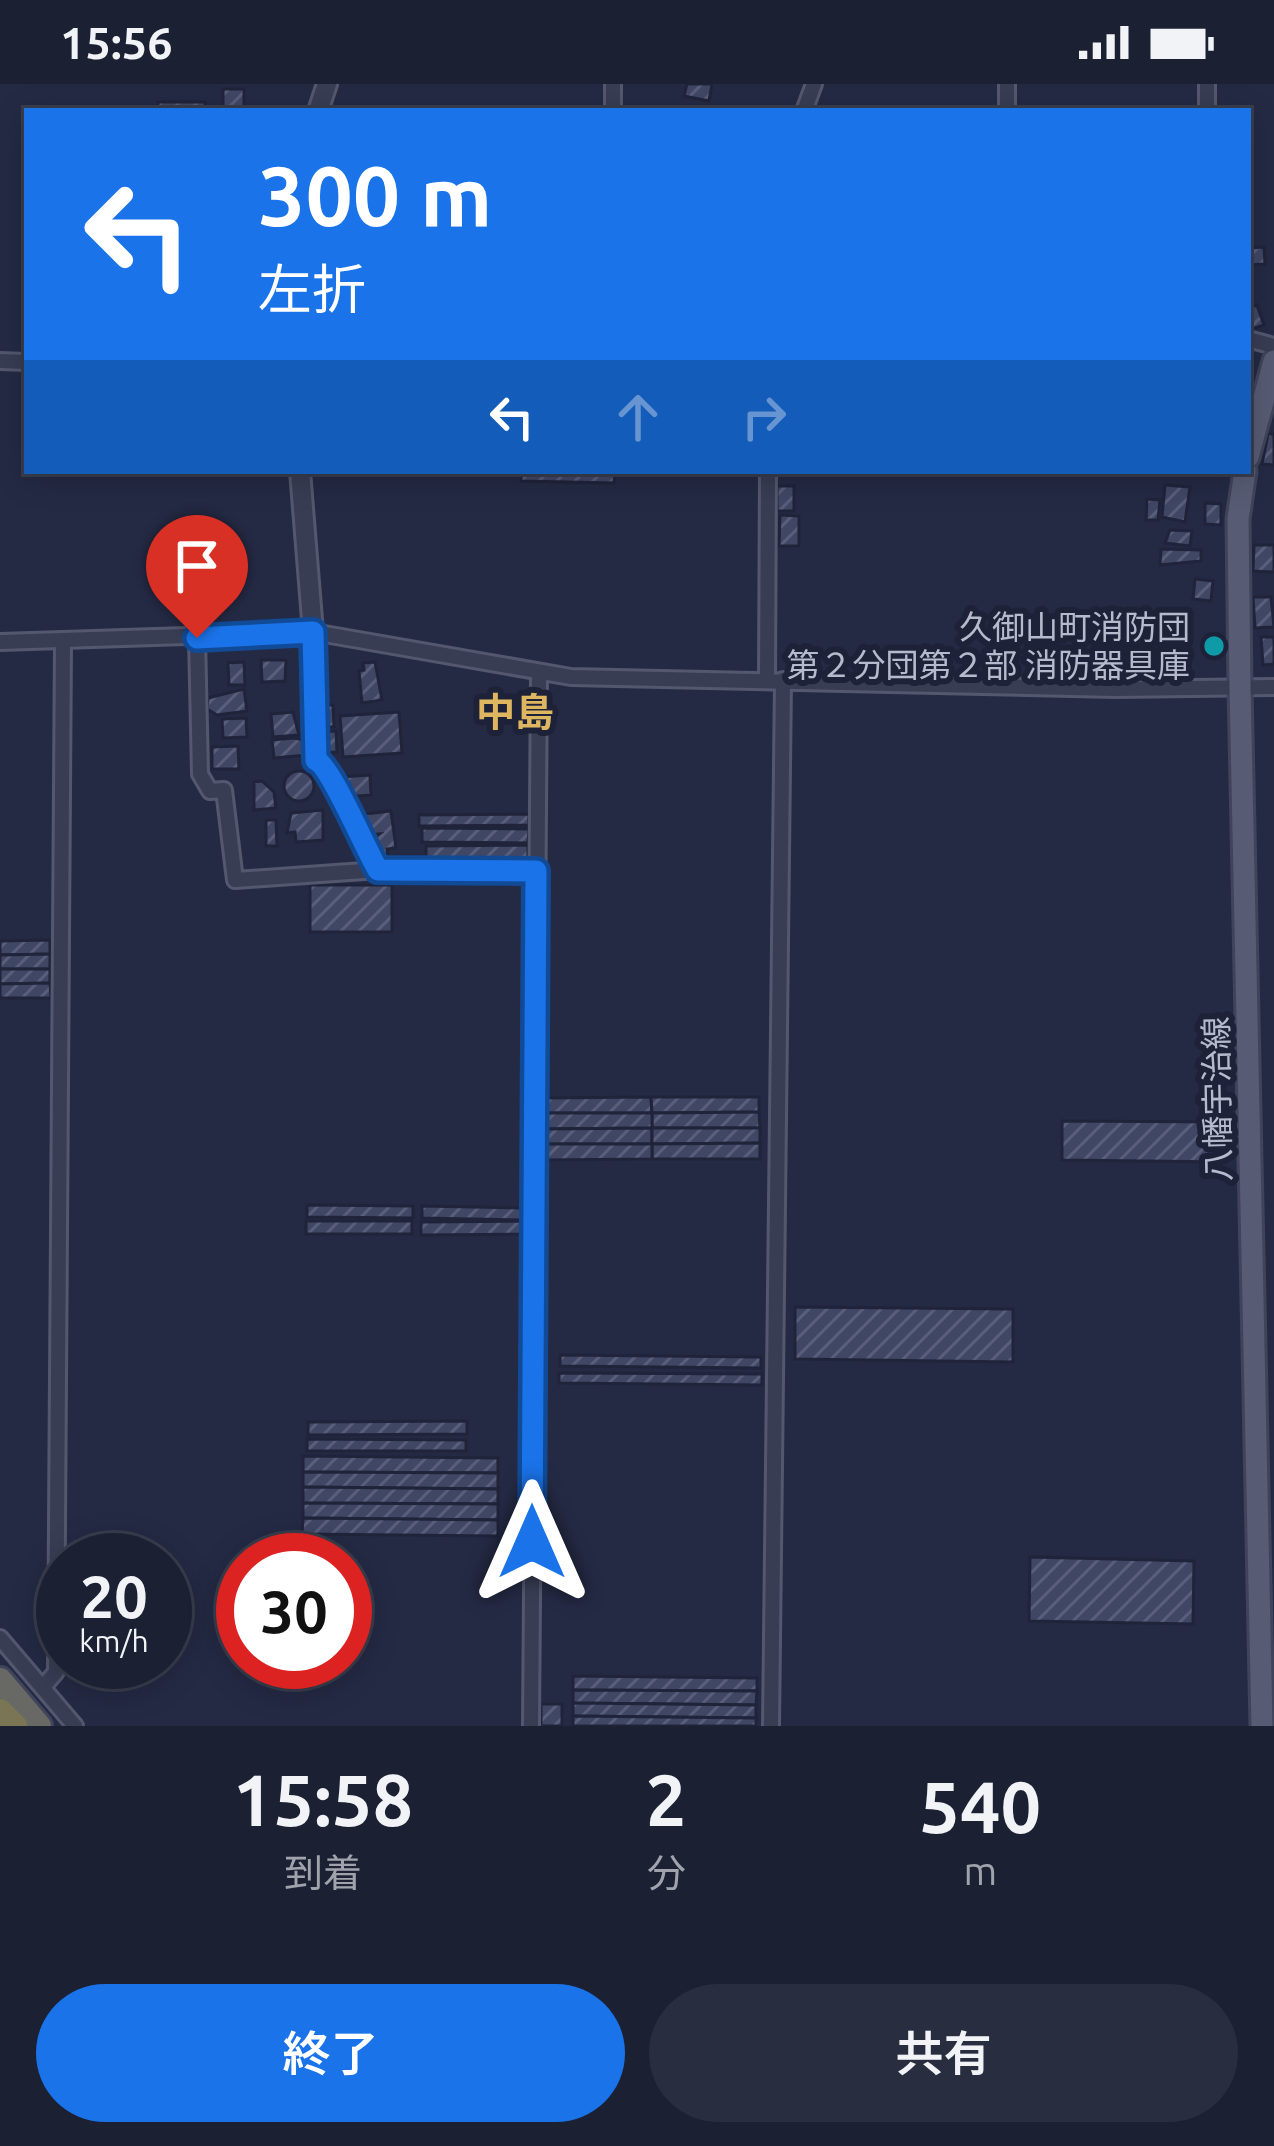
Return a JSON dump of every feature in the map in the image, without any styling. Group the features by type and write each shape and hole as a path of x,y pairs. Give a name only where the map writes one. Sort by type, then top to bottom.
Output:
{"highway":[{"path":"0,1680 39,1726"},
{"path":"0,1694 27,1726"},
{"path":"2,1719 15,1726"}],"main road":[{"path":"1251,449 1268,401 1274,361"},
{"name":"八幡宇治線","path":"1245,474 1238,519 1240,687 1268,1627 1262,1726"}],"street":[{"path":"300,474 313,632 316,760 331,770 347,816 378,870"},
{"path":"768,474 775,680 771,1726"},
{"path":"0,642 313,632 539,675 1274,686"},
{"path":"197,638 200,774 210,791 224,790 235,880 378,870 536,871"},
{"path":"57,1533 63,642"},
{"path":"531,1726 539,675"},
{"path":"0,1638 36,1679"},
{"path":"45,1689 75,1726"}],"building":[{"path":"687,84 712,84 709,101 684,96"},
{"path":"223,89 244,89 244,108 223,108"},
{"path":"158,102 205,102 205,108 158,108"},
{"path":"1264,247 1265,264 1251,265 1251,248"},
{"path":"1257,305 1264,325 1251,329 1251,308"},
{"path":"1268,434 1274,434 1274,465 1262,464"},
{"path":"521,474 615,474 614,483 521,481"},
{"path":"1165,485 1190,487 1185,522 1162,517"},
{"path":"777,486 794,486 794,511 777,511"},
{"path":"1147,499 1160,500 1158,520 1146,520"},
{"path":"1205,503 1221,504 1221,525 1205,524"},
{"path":"780,515 799,516 799,546 779,546"},
{"path":"1170,530 1192,531 1190,546 1165,543"},
{"path":"1254,545 1274,545 1274,572 1253,571"},
{"path":"1161,549 1201,550 1201,561 1160,565"},
{"path":"1195,579 1213,581 1211,601 1193,599"},
{"path":"1253,597 1271,597 1274,627 1255,628"},
{"path":"1261,637 1274,637 1274,664 1263,665"},
{"path":"261,660 286,660 285,681 262,682"},
{"path":"244,662 245,685 229,685 228,663"},
{"path":"375,662 382,700 362,703 359,671 364,670 363,663"},
{"path":"244,689 247,711 217,715 207,709 208,698"},
{"path":"318,705 333,705 334,727 319,727"},
{"path":"293,712 299,735 273,737 271,714"},
{"path":"399,712 402,753 343,757 340,716"},
{"path":"246,718 247,737 223,738 222,719"},
{"path":"336,731 337,752 321,753 319,732"},
{"path":"272,740 306,740 307,755 274,758"},
{"path":"238,746 239,769 212,769 212,747"},
{"path":"299,771 314,786 299,801 284,786"},
{"path":"370,775 371,795 343,797 342,777"},
{"path":"262,781 274,792 276,808 254,810 254,782"},
{"path":"323,810 323,840 296,842 295,832 287,833 291,813"},
{"path":"391,811 396,848 387,849 388,859 376,860 373,838 379,834 365,835 365,814"},
{"path":"529,814 529,825 419,826 419,815"},
{"path":"266,820 276,820 277,846 266,846"},
{"path":"422,828 529,829 528,843 422,842"},
{"path":"528,845 528,860 426,861 426,846"},
{"path":"310,885 392,885 392,932 310,932"},
{"path":"50,940 50,954 0,955 0,941"},
{"path":"50,954 50,969 0,969 0,955"},
{"path":"0,969 50,969 50,983 0,984"},
{"path":"50,983 51,998 0,998 0,984"},
{"path":"651,1097 652,1113 544,1113 544,1098"},
{"path":"651,1097 759,1097 759,1112 652,1113"},
{"path":"759,1112 760,1128 652,1128 652,1113"},
{"path":"544,1113 652,1113 652,1128 544,1129"},
{"path":"1062,1121 1227,1122 1227,1162 1062,1160"},
{"path":"652,1128 652,1144 544,1144 544,1129"},
{"path":"652,1128 760,1128 760,1143 652,1144"},
{"path":"760,1143 760,1159 652,1159 652,1144"},
{"path":"544,1144 652,1144 652,1159 544,1160"},
{"path":"307,1205 413,1206 413,1218 307,1217"},
{"path":"422,1206 525,1208 525,1220 422,1218"},
{"path":"306,1221 412,1221 412,1234 306,1234"},
{"path":"526,1221 526,1234 421,1235 421,1222"},
{"path":"795,1307 1013,1309 1013,1362 795,1359"},
{"path":"560,1355 761,1357 761,1368 560,1366"},
{"path":"559,1373 762,1374 762,1385 559,1383"},
{"path":"467,1421 467,1434 308,1435 308,1422"},
{"path":"307,1439 466,1440 466,1451 307,1451"},
{"path":"303,1456 498,1458 498,1473 303,1472"},
{"path":"303,1472 498,1473 498,1489 303,1487"},
{"path":"303,1487 498,1489 498,1504 303,1503"},
{"path":"303,1503 498,1504 498,1520 303,1518"},
{"path":"303,1518 498,1520 498,1536 302,1533"},
{"path":"1030,1557 1194,1561 1193,1624 1029,1621"},
{"path":"573,1676 757,1678 757,1691 573,1690"},
{"path":"573,1690 757,1691 756,1705 573,1703"},
{"path":"573,1703 756,1705 756,1718 573,1716"},
{"path":"541,1704 562,1704 562,1726 541,1726"},
{"path":"573,1716 756,1718 756,1726 573,1726"}],"place":[{"name":"久御山町消防団 第２分団第２部 消防器具庫","path":"1214,646"}],"district":[{"name":"中島","path":"515,712"}],"route":[{"path":"197,638 313,632 310,700 316,760 331,770 347,816 378,870 536,871 532,1542"}]}
